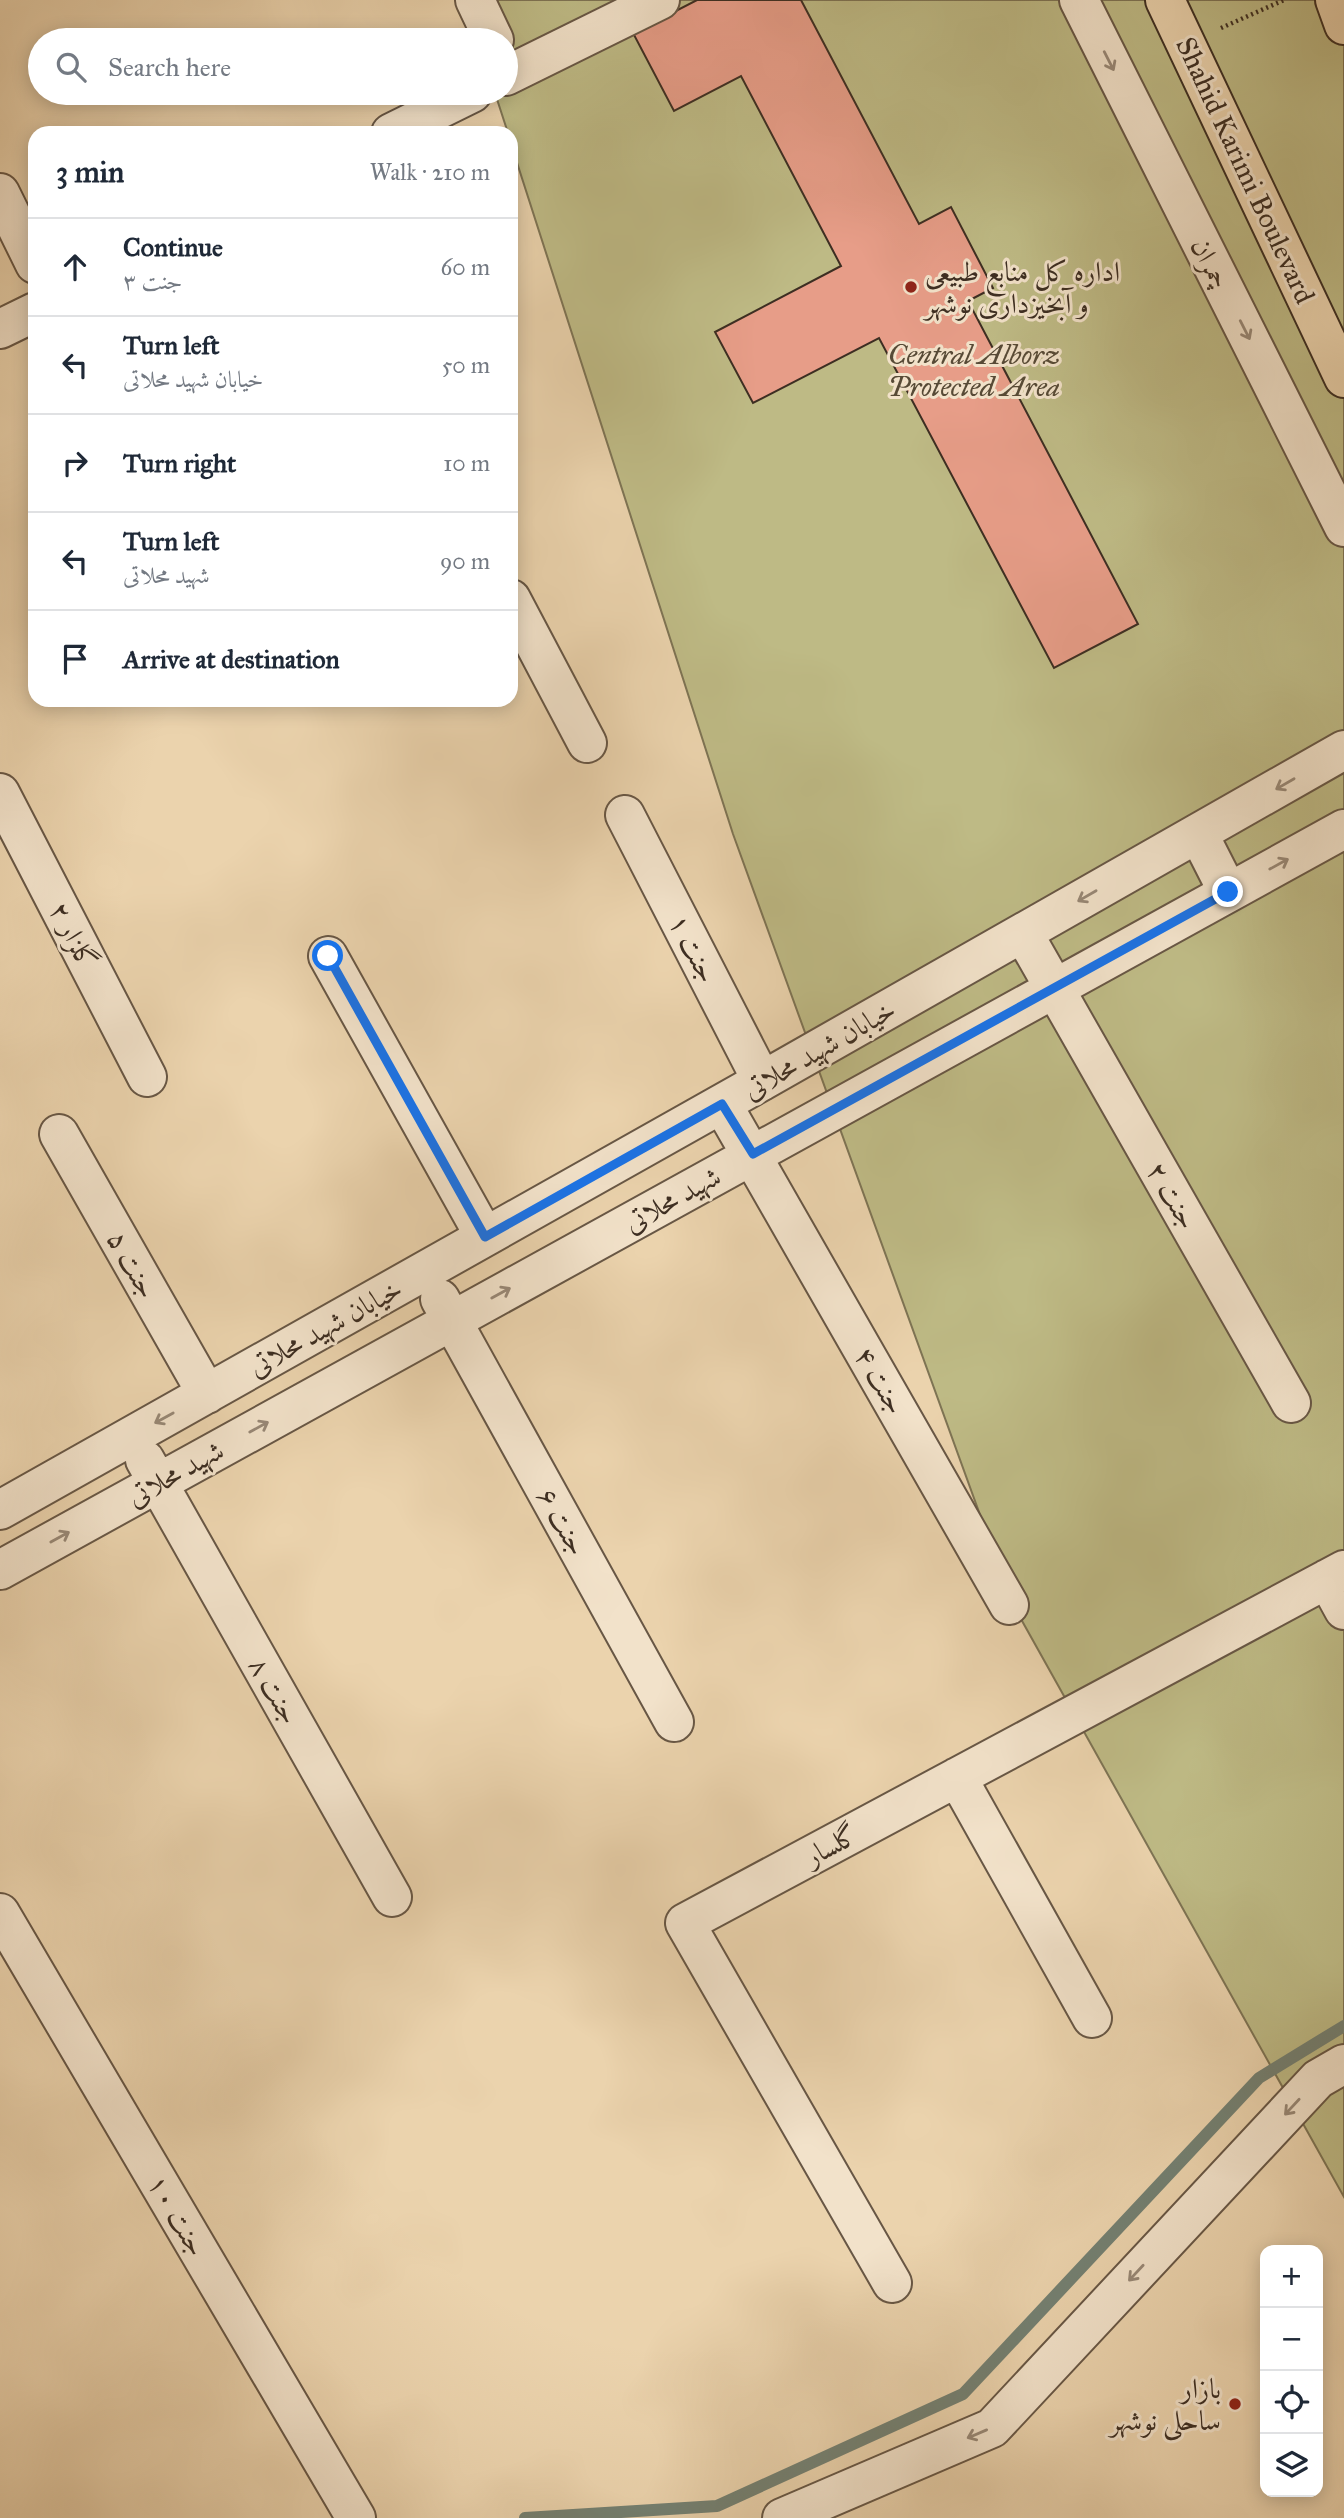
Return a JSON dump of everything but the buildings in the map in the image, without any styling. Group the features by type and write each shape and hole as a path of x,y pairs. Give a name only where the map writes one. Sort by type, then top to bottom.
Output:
{"main road":[{"name":"Shahid Karimi Boulevard","path":"1165,0 1344,379"},
{"path":"1335,0 1344,25"}],"street":[{"path":"475,0 488,28"},
{"path":"518,67 660,0"},
{"name":"چمران","path":"1079,0 1344,527"},
{"path":"405,126 448,105"},
{"path":"0,193 28,250"},
{"path":"0,329 28,315"},
{"path":"518,612 587,743"},
{"name":"خیابان شهید محلاتی","path":"0,1510 1344,750"},
{"name":"گلزار ۲","path":"0,793 147,1077"},
{"name":"جنت ۱","path":"625,815 762,1081"},
{"name":"شهید محلاتی","path":"0,1570 1344,829"},
{"path":"1198,833 1228,892"},
{"name":"جنت ۲","path":"1023,933 1292,1403"},
{"path":"328,956 485,1237"},
{"name":"جنت ۴","path":"722,1104 1009,1605"},
{"name":"جنت ۵","path":"59,1134 207,1394"},
{"name":"جنت ۶","path":"424,1272 674,1722"},
{"name":"جنت ۸","path":"132,1436 392,1897"},
{"name":"گلسار","path":"892,2283 685,1923 957,1777 1338,1586"},
{"path":"957,1777 1092,2018"},
{"name":"جنت ۱۰","path":"0,1913 356,2518"},
{"path":"782,2518 992,2427 1318,2079 1344,2064"}],"green space":[{"name":"Central Alborz Protected Area","path":"465,0 1344,0 1344,2197 1012,1603 733,834 518,166 518,126 506,126 499,105 518,105 518,28 494,28"}],"waterway":[{"path":"525,2518 717,2506 963,2394 1259,2078 1344,2026"}],"place":[{"name":"اداره كل منابع طبيعی و آبخيزداری نوشهر","path":"911,287"},
{"name":"بازار ساحلی نوشهر","path":"1235,2404"}],"route":[{"path":"328,956 485,1237 722,1104 753,1154 1228,892"}]}
